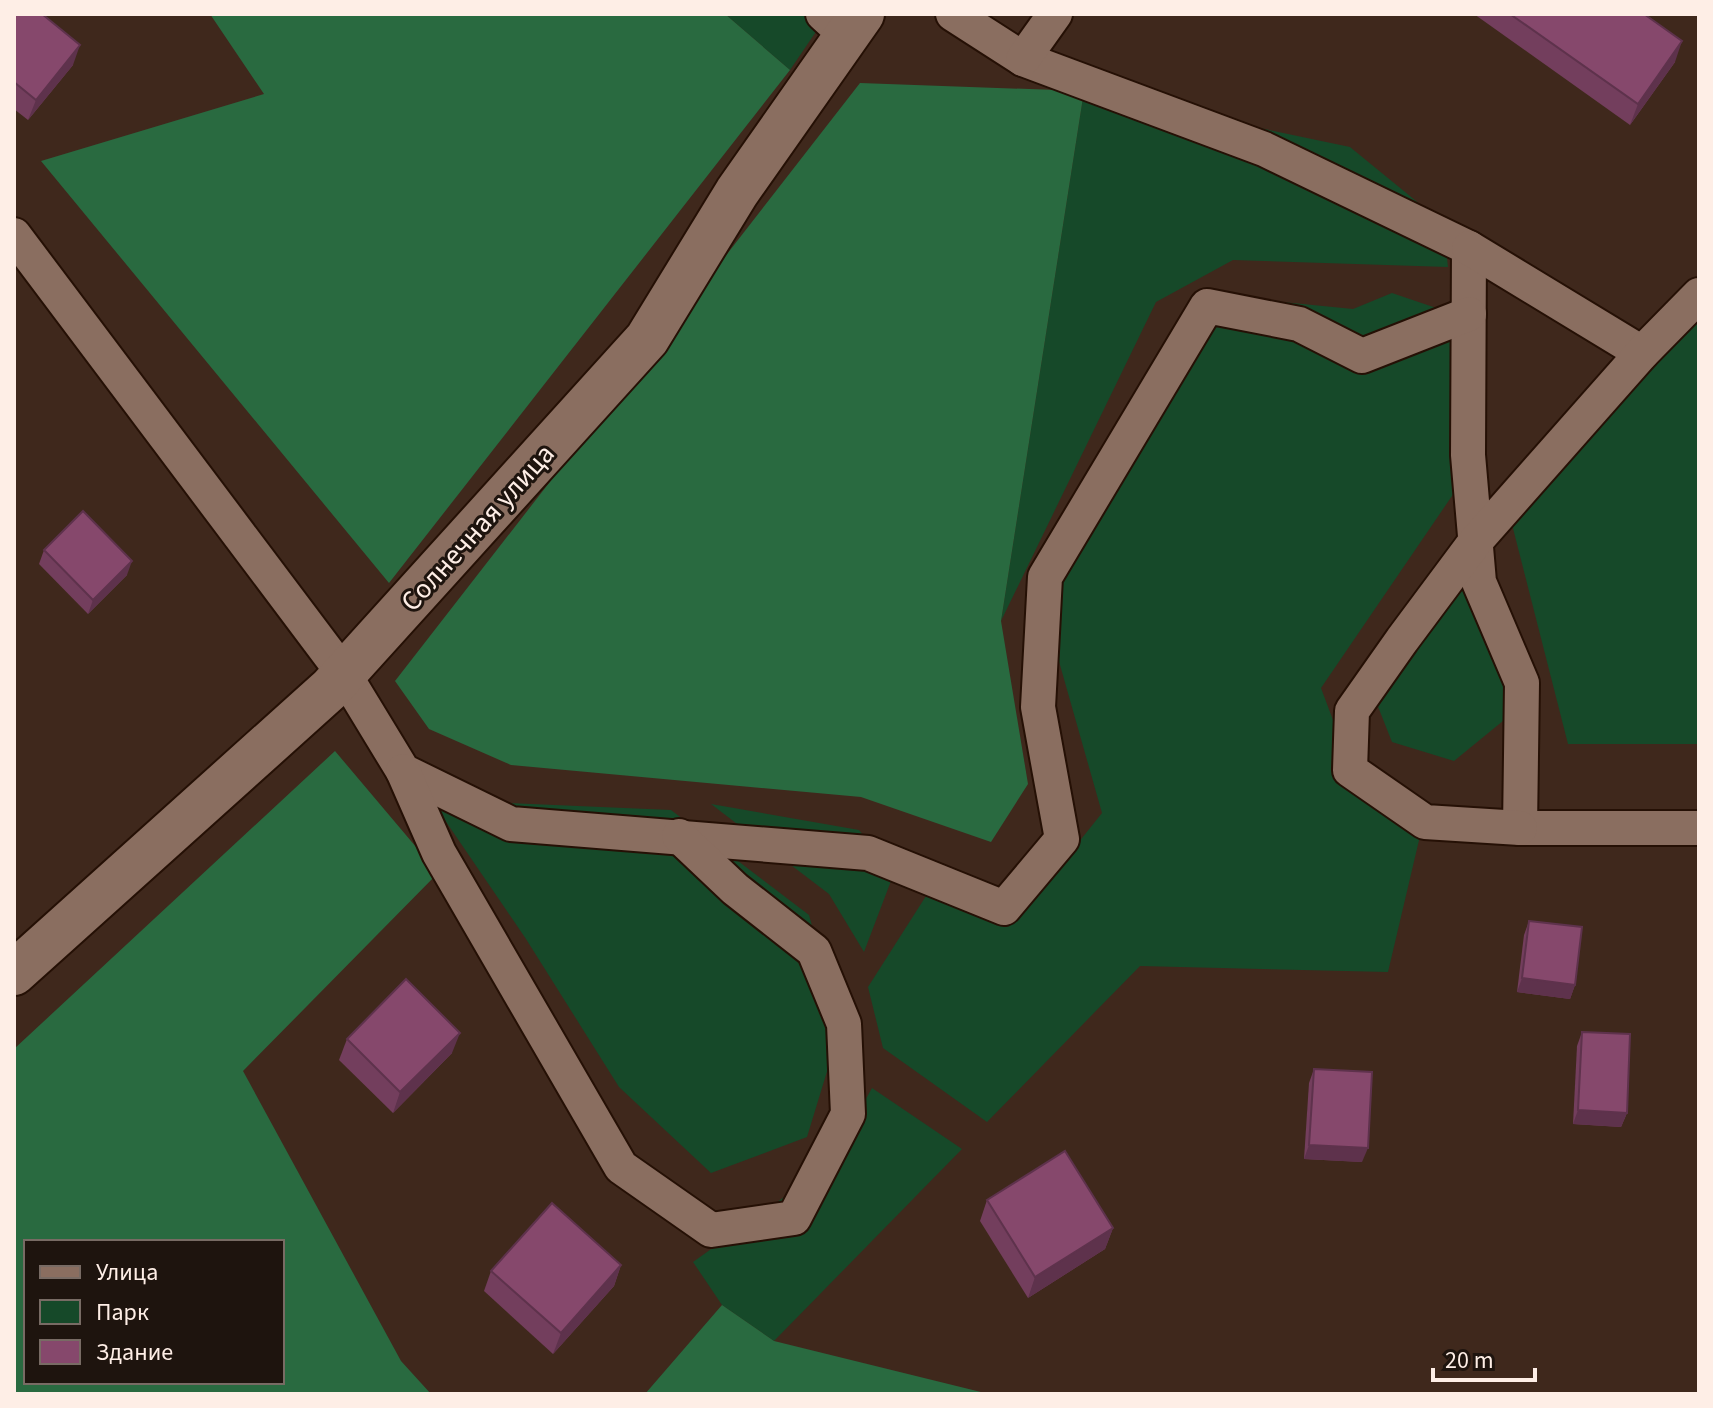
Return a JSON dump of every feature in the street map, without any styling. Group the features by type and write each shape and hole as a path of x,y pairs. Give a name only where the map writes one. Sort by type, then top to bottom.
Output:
{"street":[{"path":"953,14 1023,59 1264,149 1469,248 1642,353"},
{"path":"1023,59 1055,14"},
{"name":"Солнечная улица","path":"14,973 344,674 647,339 844,21"},
{"path":"14,235 344,674 403,771 439,853 621,1167 711,1230 794,1218 848,1114 844,1024 814,951 735,889 679,836"},
{"path":"1469,248 1468,455 1475,542 1479,582 1522,683 1520,828"},
{"path":"1699,295 1642,353 1475,542 1352,711 1350,770 1425,822 1520,828 1699,828"},
{"path":"403,771 511,824 868,853 1004,908 1062,839 1038,707 1045,577 1207,306 1299,324 1362,356 1469,314"}],"green space":[{"path":"210,14 725,14 790,70 389,583 41,161 264,94"},
{"path":"725,14 828,14 790,70"},
{"path":"860,83 1084,91 1001,621 1028,784 991,842 861,797 511,765 429,729 395,681"},
{"path":"1084,91 1350,147 1443,223 1448,267 1233,260 1156,302 1001,621"},
{"path":"1699,289 1699,744 1568,744 1505,497"},
{"path":"1392,293 1451,313 1454,493 1321,688 1355,779 1420,836 1388,972 1140,966 987,1122 883,1048 868,987 940,874 1026,908 1102,813 1043,605 1148,409 1234,297 1353,309"},
{"path":"1474,548 1520,707 1454,761 1392,742 1375,699"},
{"path":"395,747 483,802 671,810 809,915 840,1029 807,1137 711,1173 619,1087 526,939"},
{"path":"335,751 438,873 243,1071 401,1361 431,1394 14,1394 14,1049"},
{"path":"711,804 859,830 894,873 864,952 829,894"},
{"path":"872,1088 962,1149 774,1341 722,1305 693,1262 829,1165"},
{"path":"722,1305 774,1341 989,1394 645,1394"}],"building":[{"path":"14,14 42,14 80,45 36,100 14,82"},
{"path":"1510,14 1644,14 1682,41 1638,104"},
{"path":"83,511 132,561 93,600 44,550"},
{"path":"1529,921 1582,927 1575,985 1522,978"},
{"path":"406,979 460,1033 400,1092 347,1039"},
{"path":"1582,1032 1630,1034 1627,1113 1578,1110"},
{"path":"1314,1069 1372,1072 1368,1148 1309,1145"},
{"path":"1065,1151 1113,1228 1035,1277 987,1200"},
{"path":"552,1203 621,1265 561,1333 491,1271"}]}
